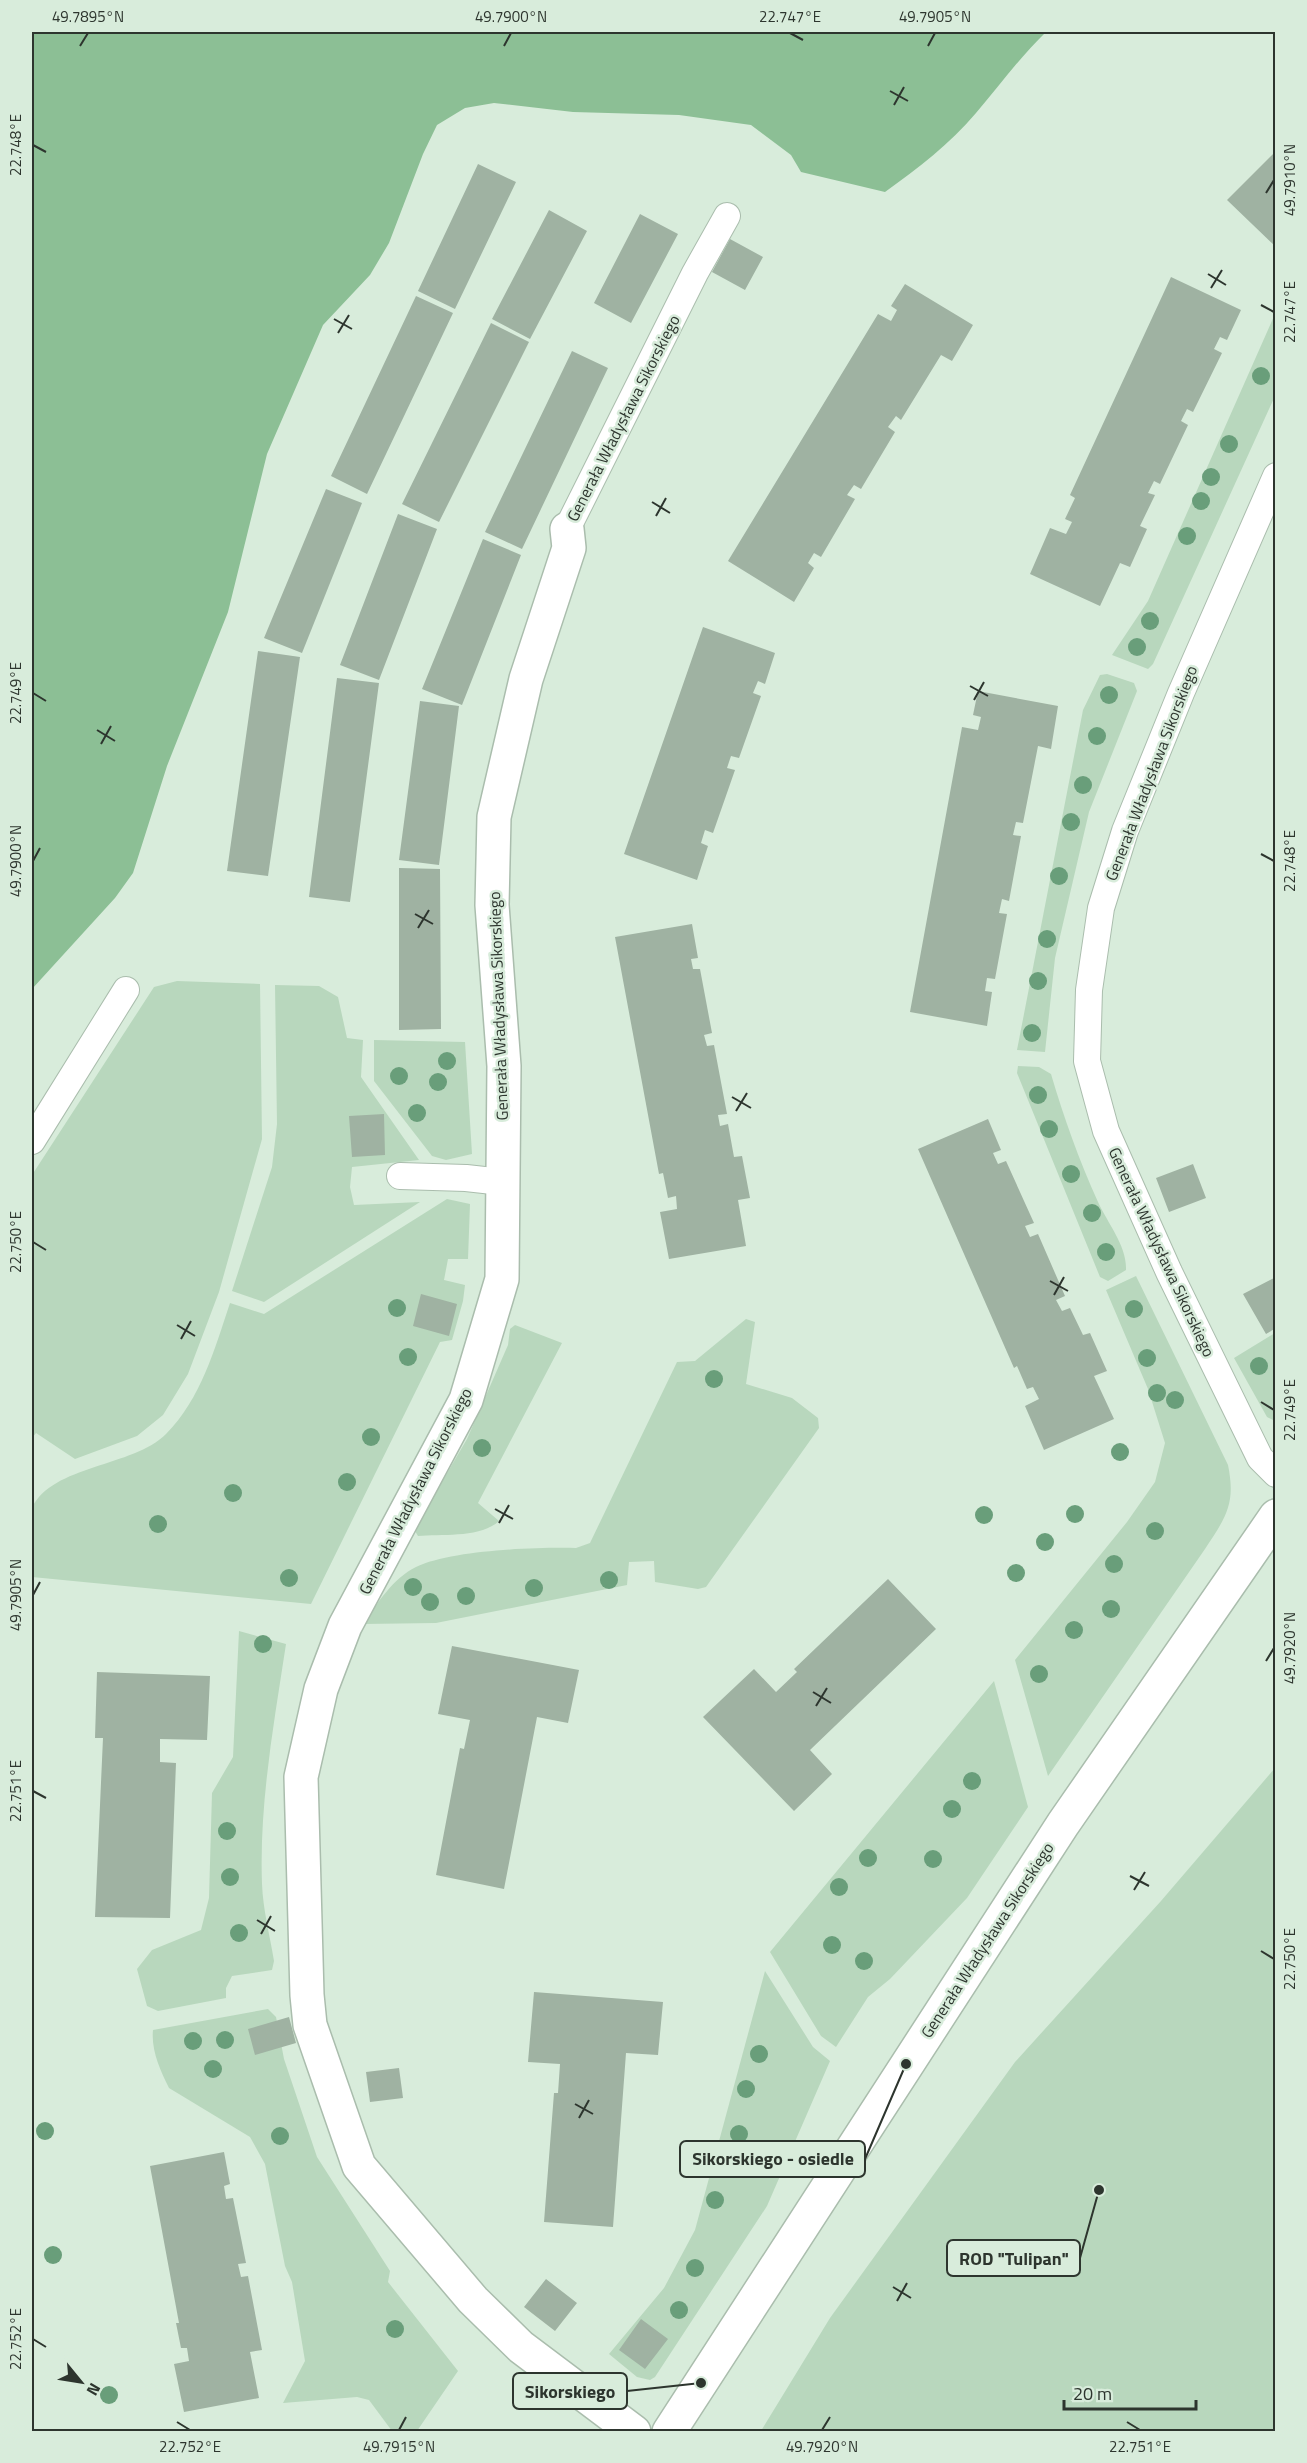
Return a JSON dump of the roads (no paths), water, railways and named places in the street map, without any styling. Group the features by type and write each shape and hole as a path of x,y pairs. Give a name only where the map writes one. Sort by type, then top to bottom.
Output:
{"street":[{"name":"Generała Władysława Sikorskiego","path":"567,529 569,548 526,679 494,817 492,905 504,1066 502,1279 466,1400 345,1626 321,1689 301,1777 310,2025 359,2166 473,2300 521,2347 634,2432"},
{"name":"Generała Władysława Sikorskiego","path":"669,2432 1063,1824 1275,1516"}],"lane":[{"name":"Generała Władysława Sikorskiego","path":"567,529 695,273 727,216"},
{"name":"Generała Władysława Sikorskiego","path":"1275,476 1176,703 1125,831 1104,897 1089,990 1087,1061 1106,1131 1169,1272 1260,1458 1275,1474"},
{"path":"32,1141 126,990"},
{"path":"400,1176 466,1178 502,1182"}],"place":[{"name":"Sikorskiego - osiedle","path":"906,2064"},
{"name":"ROD \"Tulipan\"","path":"1099,2190"},
{"name":"Sikorskiego","path":"701,2383"}]}
